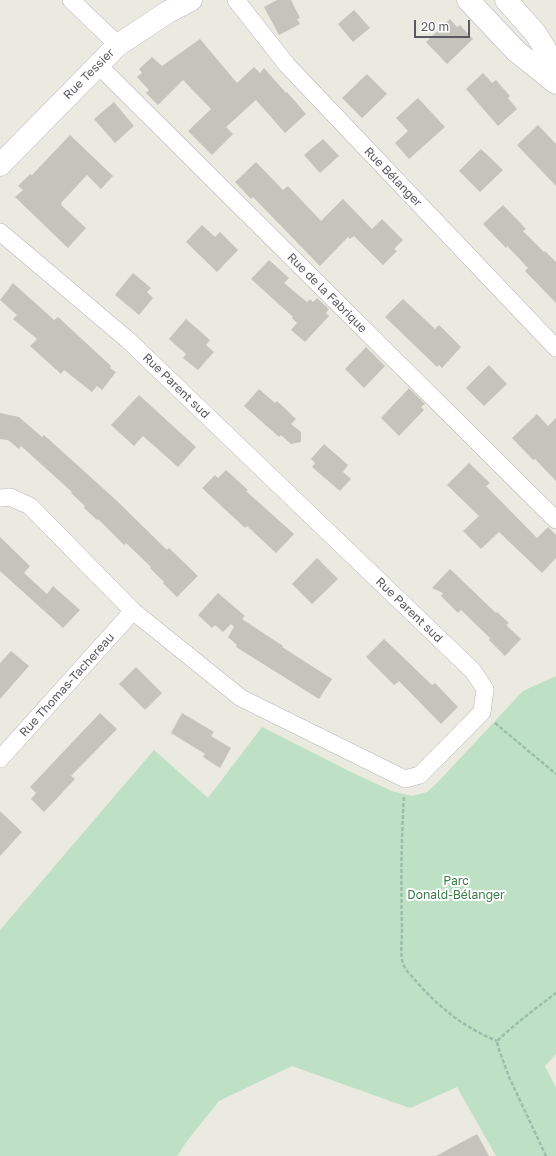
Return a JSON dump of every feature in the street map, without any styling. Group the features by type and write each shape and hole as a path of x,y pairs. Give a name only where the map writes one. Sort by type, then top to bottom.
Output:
{"street":[{"path":"71,0 118,45"},
{"name":"Rue Tessier","path":"0,165 118,45 168,12 190,0"},
{"name":"Rue Bélanger","path":"236,0 287,65 556,348"},
{"path":"468,0 516,51 556,83"},
{"path":"506,0 536,34 556,67"},
{"name":"Rue de la Fabrique","path":"98,65 556,520"},
{"name":"Rue Parent sud","path":"0,232 128,340 473,671 485,689 482,712"},
{"path":"0,498 10,497 30,506 133,611 241,698 405,779 420,775 482,712"},
{"name":"Rue Thomas-Tachereau","path":"0,759 133,611"}],"path":[{"path":"482,712 556,774"},
{"path":"403,810 401,912 402,963 422,989 443,1009 479,1034 497,1041"},
{"path":"497,1041 556,993"},
{"path":"497,1041 509,1077 546,1156"}],"green space":[{"name":"Parc Donald-Bélanger","path":"556,676 556,1054 545,1066 556,1088 556,1156 496,1156 457,1087 410,1108 292,1066 219,1101 177,1156 0,1156 0,930 154,750 208,798 262,727 392,791 412,796 427,792 437,783 523,691"}],"building":[{"path":"277,0 291,0 300,18 297,19 300,24 279,35 264,7"},
{"path":"354,10 370,28 353,42 338,24"},
{"path":"450,19 457,27 460,25 473,39 447,64 426,42"},
{"path":"200,39 237,83 254,67 260,73 264,68 306,114 285,133 256,100 226,127 233,134 212,155 188,131 211,109 183,80 158,105 146,93 149,90 137,77 142,73 139,69 152,57 162,66"},
{"path":"483,73 492,83 496,80 510,96 508,98 517,109 498,126 466,89"},
{"path":"367,74 387,94 362,118 342,98"},
{"path":"418,98 445,127 409,159 395,143 408,131 396,118"},
{"path":"114,102 134,126 115,143 94,119"},
{"path":"538,125 556,144 556,186 517,145"},
{"path":"70,135 113,176 101,189 87,175 61,203 61,205 86,228 68,248 15,197 23,190 18,186 30,174 32,175"},
{"path":"323,139 339,156 320,173 304,155"},
{"path":"481,149 503,170 480,192 459,171"},
{"path":"256,162 283,190 288,186 321,221 343,199 372,229 382,219 403,240 394,249 397,251 383,265 354,236 350,239 348,237 320,266 253,197 251,199 235,182"},
{"path":"503,205 526,229 523,231 556,262 556,303 525,271 528,268 483,224"},
{"path":"202,225 215,237 220,232 238,250 217,272 186,242"},
{"path":"269,260 289,278 284,283 307,302 310,299 313,302 317,298 329,309 326,313 329,316 305,342 291,330 297,323 292,318 293,317 251,279"},
{"path":"133,273 151,288 147,292 153,298 139,315 115,295"},
{"path":"13,283 54,320 58,317 111,366 110,368 116,372 102,390 97,386 92,392 64,370 61,374 30,346 37,339 13,319 17,315 0,300"},
{"path":"403,299 435,329 439,325 461,347 442,368 439,365 437,367 385,317"},
{"path":"186,319 210,340 206,345 214,352 198,370 183,358 186,354 169,339"},
{"path":"366,347 385,366 364,388 345,369"},
{"path":"489,365 507,384 484,406 466,388"},
{"path":"409,388 425,404 421,407 424,410 399,436 381,418"},
{"path":"259,389 275,403 277,401 296,419 291,424 301,432 301,442 291,444 281,435 279,437 244,406"},
{"path":"139,395 196,447 178,467 143,436 134,446 111,425"},
{"path":"0,413 19,417 42,437 44,435 116,500 167,550 169,548 198,576 177,597 150,568 151,567 126,543 124,545 98,519 97,520 84,508 85,506 71,493 72,492 21,446 19,449 8,440 0,439"},
{"path":"537,414 548,426 556,418 556,481 512,438"},
{"path":"324,444 348,465 343,472 351,479 340,491 312,467 315,463 311,459"},
{"path":"469,463 490,483 486,486 537,538 548,527 556,535 556,558 542,573 499,532 481,549 463,531 479,516 447,485"},
{"path":"226,470 248,490 246,491 294,534 276,553 247,526 245,528 202,488 215,475 218,478"},
{"path":"0,537 30,566 24,573 47,594 53,586 80,610 63,628 0,571"},
{"path":"317,558 338,579 312,604 292,584"},
{"path":"450,569 496,613 497,612 509,623 506,625 521,639 505,656 489,640 490,638 461,610 458,613 441,596 443,593 432,588"},
{"path":"218,593 245,616 242,619 332,679 319,699 236,647 237,645 228,637 234,627 231,624 223,632 215,625 212,628 198,615"},
{"path":"384,639 432,685 435,683 458,707 441,724 399,681 394,685 366,657"},
{"path":"11,651 29,666 0,699 0,663"},
{"path":"136,667 162,693 145,710 119,684"},
{"path":"100,713 117,729 71,776 75,779 44,812 31,799 36,793 30,787"},
{"path":"182,713 214,732 211,736 231,748 220,768 203,757 205,754 171,733"},
{"path":"0,811 22,832 0,856"},
{"path":"477,1134 489,1156 436,1156"}]}
